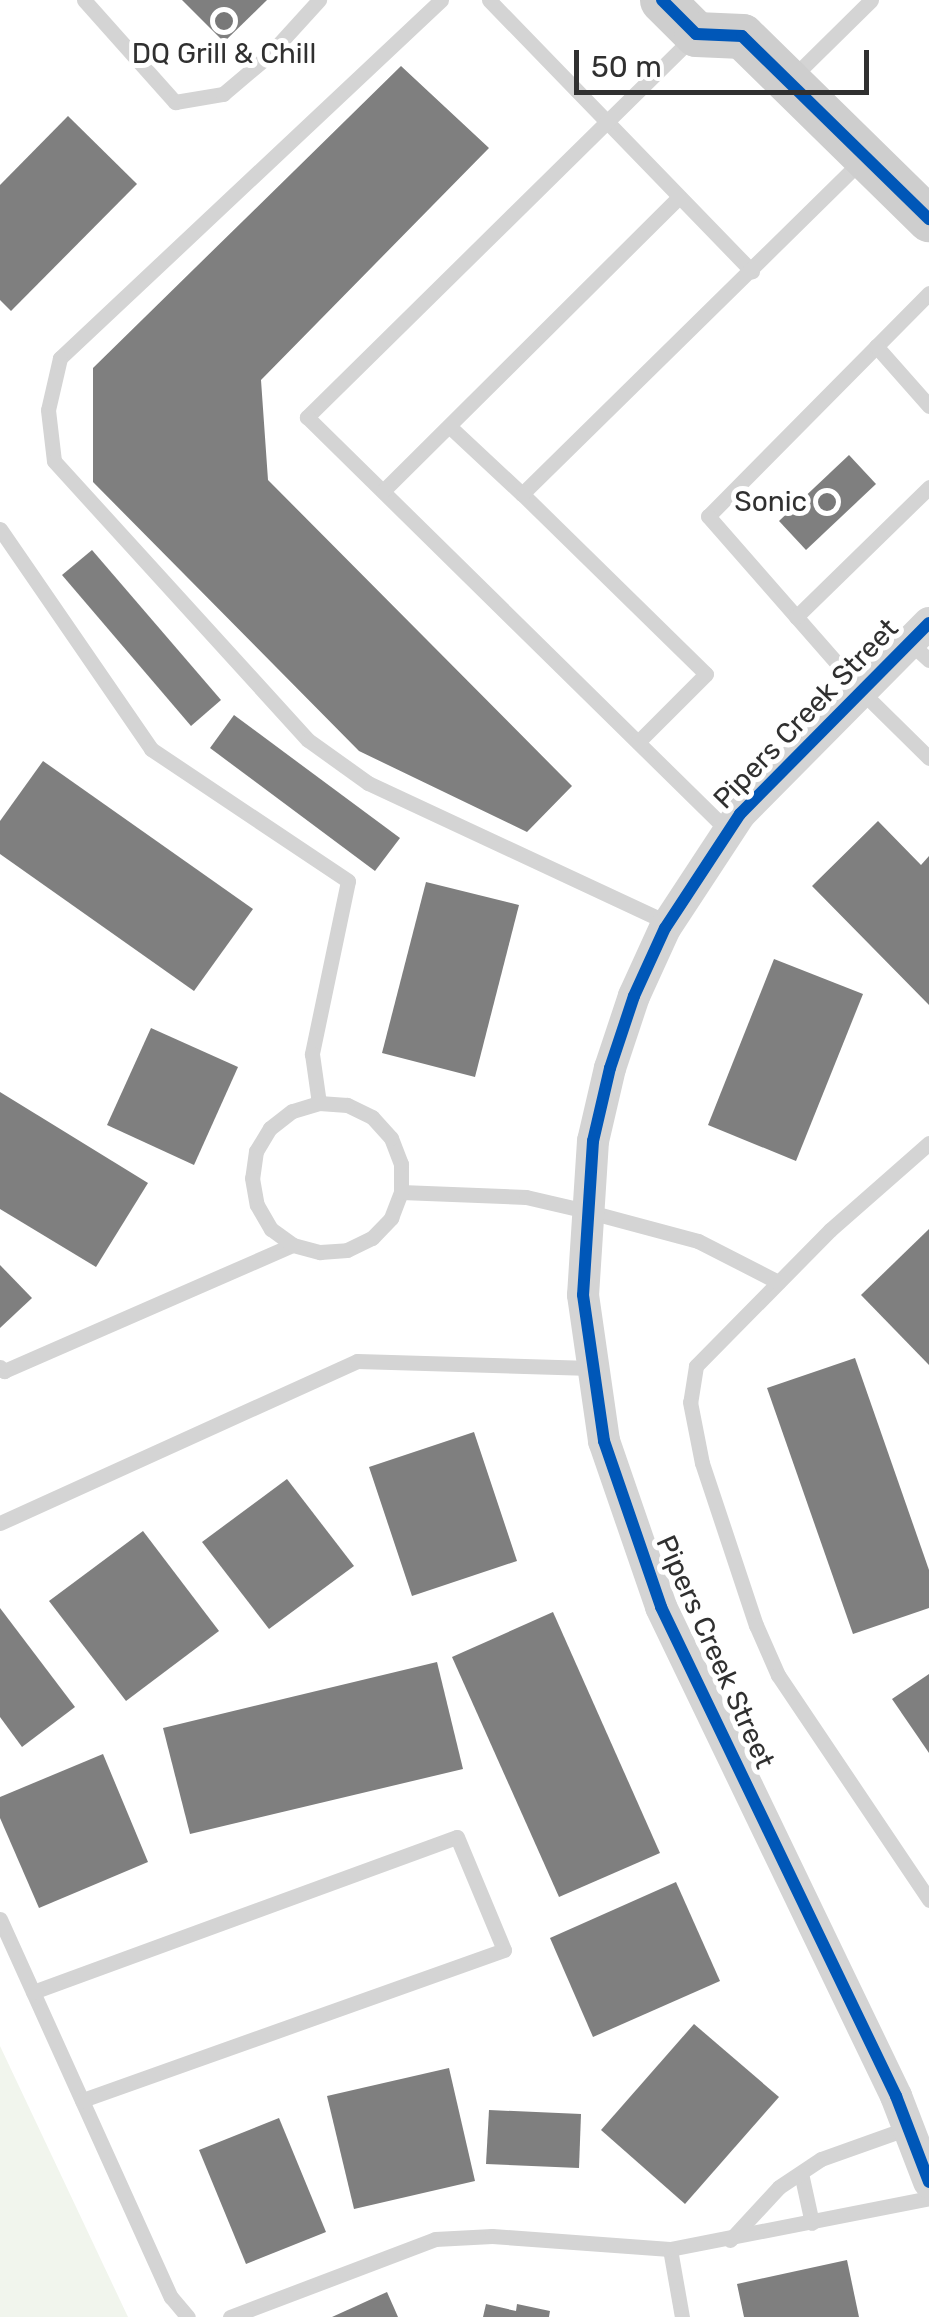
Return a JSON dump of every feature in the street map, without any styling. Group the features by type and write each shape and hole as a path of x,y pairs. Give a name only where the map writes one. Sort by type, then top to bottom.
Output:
{"main road":[{"path":"662,0 696,34 745,18 790,81 929,219"}],"street":[{"name":"Pipers Creek Street","path":"922,642 862,692 728,831 668,923 634,996 610,1068 593,1141 583,1295 604,1442 661,1607 908,2128 929,2182"}],"lane":[{"path":"84,0 175,102 224,94 268,56 319,0"},
{"path":"441,0 60,358 48,410 54,461 308,740 368,783 668,923"},
{"path":"489,0 752,272"},
{"path":"790,81 871,0"},
{"path":"696,34 307,417 728,831"},
{"path":"522,494 867,155"},
{"path":"383,492 679,197"},
{"path":"929,293 708,516 862,692 929,758"},
{"path":"876,346 929,406"},
{"path":"449,426 706,674 638,742"},
{"path":"796,617 929,487"},
{"path":"0,529 151,749 348,881 312,1054 319,1103"},
{"path":"319,1103 347,1105 382,1128 401,1164 401,1192 382,1228 347,1250 320,1252 294,1245 271,1229 257,1205 254,1165 270,1128 292,1111 319,1103"},
{"path":"929,1143 778,1282 696,1366 690,1402 702,1463 756,1626 778,1675 929,1900"},
{"path":"401,1192 526,1197 586,1211 698,1241 778,1282"},
{"path":"0,1367 4,1372 294,1245"},
{"path":"0,1523 357,1361 591,1368"},
{"path":"33,1992 457,1837 504,1950 82,2100"},
{"path":"0,1918 171,2297 188,2317"},
{"path":"730,2240 779,2186 821,2159 908,2128"},
{"path":"801,2173 812,2222"},
{"path":"230,2317 435,2239 492,2236 670,2249 929,2198"},
{"path":"670,2249 682,2317"}],"shaded area":[{"path":"0,2046 128,2317 0,2317"}],"building":[{"name":"DQ Grill & Chill","path":"182,0 267,0 224,42"},
{"path":"401,66 489,148 261,380 268,480 572,786 527,832 359,751 93,482 93,368"},
{"path":"68,116 137,184 11,311 0,300 0,185"},
{"name":"Sonic","path":"849,455 876,484 806,550 779,521"},
{"path":"92,550 221,700 191,726 62,575"},
{"path":"234,715 400,838 375,871 210,748"},
{"path":"43,761 253,909 194,991 0,854 0,821"},
{"path":"878,821 921,865 929,856 929,1005 812,886"},
{"path":"426,882 519,905 475,1077 382,1053"},
{"path":"774,959 863,994 796,1161 708,1125"},
{"path":"151,1028 238,1067 194,1165 107,1125"},
{"path":"0,1092 148,1183 96,1267 0,1209"},
{"path":"929,1229 929,1365 861,1295"},
{"path":"0,1265 32,1298 0,1328"},
{"path":"855,1358 929,1570 929,1608 853,1634 767,1388"},
{"path":"474,1432 517,1561 412,1596 369,1467"},
{"path":"287,1479 354,1566 269,1629 202,1542"},
{"path":"143,1531 219,1631 126,1701 49,1601"},
{"path":"0,1608 75,1707 22,1747 0,1717"},
{"path":"553,1612 660,1853 559,1897 452,1657"},
{"path":"437,1662 463,1769 190,1834 163,1728"},
{"path":"929,1674 929,1753 892,1699"},
{"path":"103,1754 148,1862 39,1908 0,1818 0,1797"},
{"path":"676,1882 720,1981 593,2037 550,1938"},
{"path":"694,2024 779,2097 685,2204 601,2130"},
{"path":"449,2068 475,2181 354,2209 327,2096"},
{"path":"489,2110 581,2114 579,2168 486,2164"},
{"path":"279,2118 326,2232 246,2264 199,2150"},
{"path":"847,2260 859,2317 744,2317 737,2284"},
{"path":"387,2292 398,2317 332,2317"},
{"path":"486,2304 516,2311 517,2304 550,2311 549,2317 483,2317"}],"cycle path":[{"path":"662,0 696,34 742,36 929,219"},
{"path":"929,623 740,814 665,928 634,996 610,1068 593,1141 583,1295 604,1441 661,1607 896,2096 929,2182"}],"place":[{"name":"DQ Grill & Chill","path":"224,21"},
{"name":"Sonic","path":"827,502"}]}
